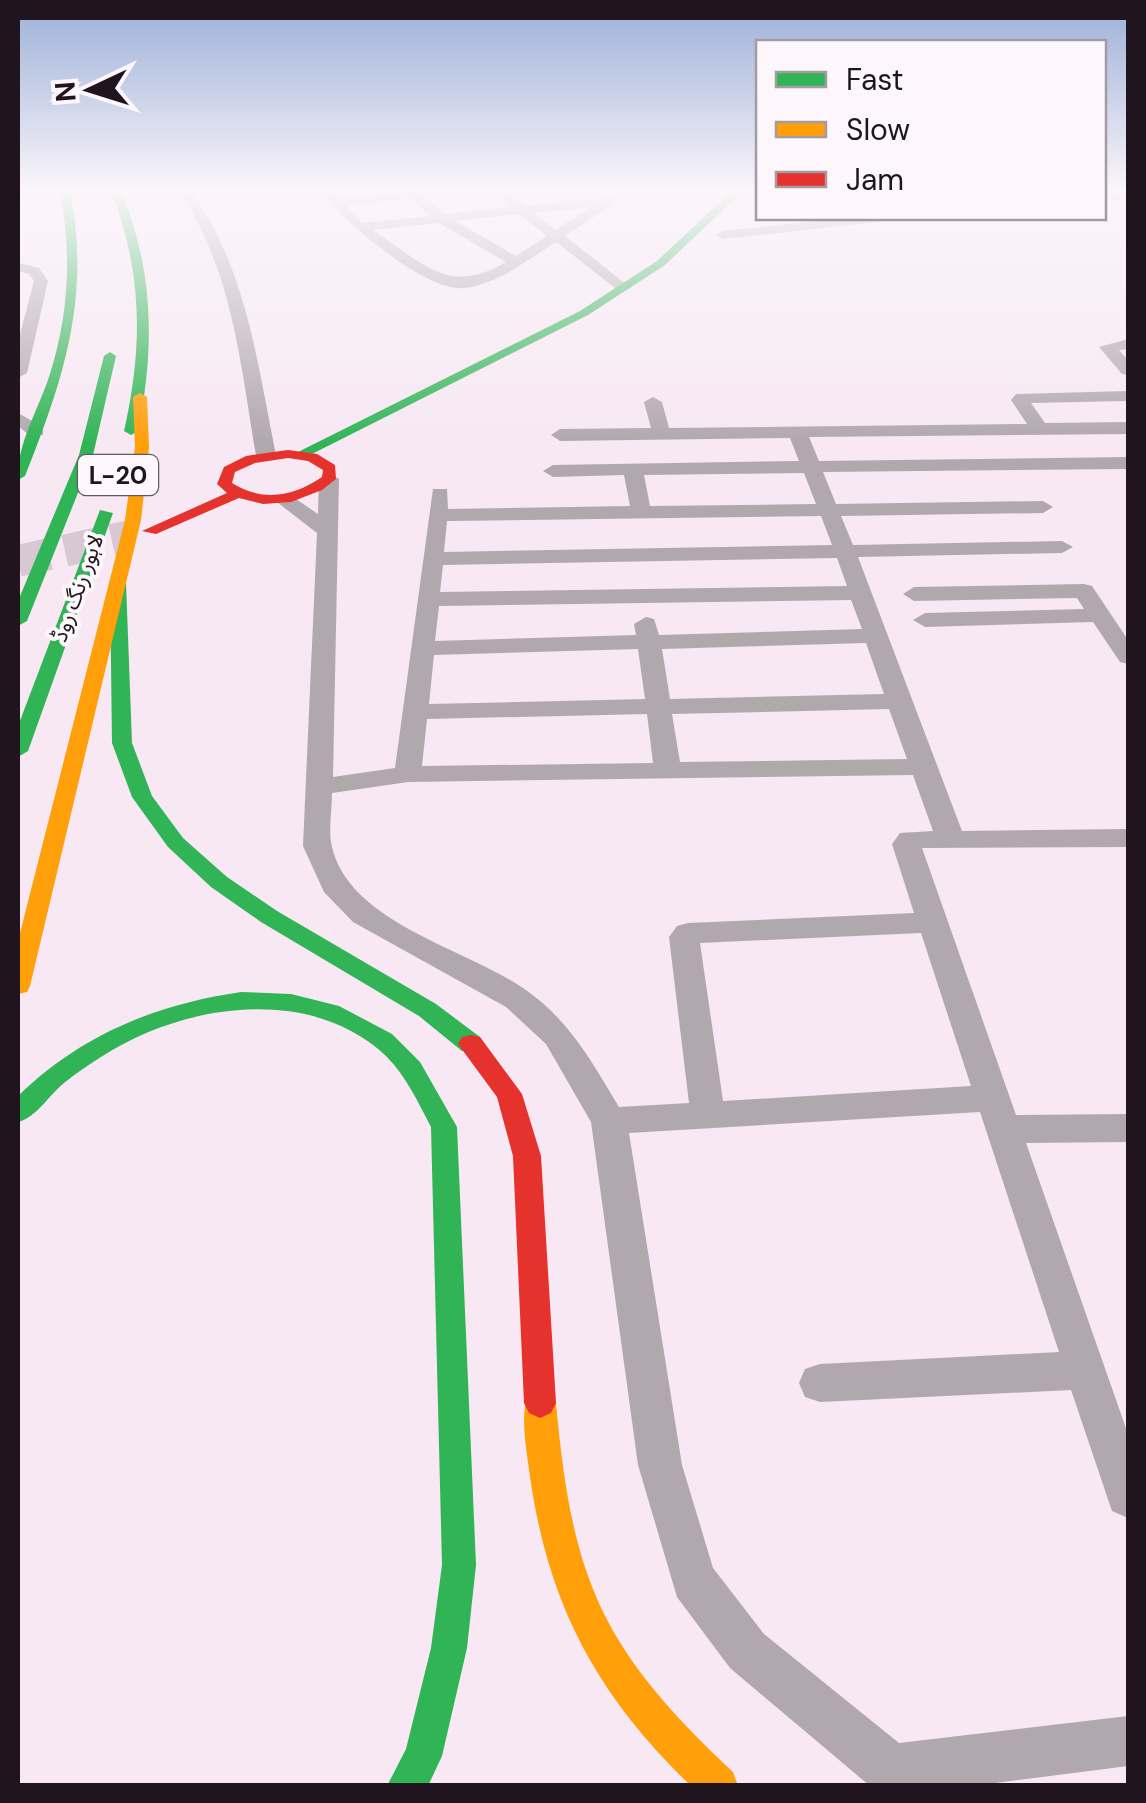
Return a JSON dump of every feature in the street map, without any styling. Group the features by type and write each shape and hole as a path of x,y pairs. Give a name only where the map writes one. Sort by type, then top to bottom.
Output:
{"main road":[{"path":"18,476 27,425 61,362 76,275"},
{"name":"لاہور رنگ روڈ","path":"18,751 108,504 140,397 147,311 144,275"},
{"path":"643,275 518,348 298,455 266,456 229,470 224,484 238,494 284,499 312,492 352,442 514,364 641,297 669,275"},
{"name":"لاہور رنگ روڈ","path":"18,621 86,455 109,367 113,329"},
{"path":"18,986 30,918 92,697 138,507 145,432 140,397"},
{"path":"298,455 326,471"},
{"path":"149,526 190,515 238,494"},
{"path":"118,583 118,721 124,750 135,786 171,838 220,884 417,1001 458,1030 508,1092 522,1127 529,1182 546,1474 569,1589 608,1664 678,1751 719,1786"},
{"path":"18,1112 61,1067 88,1048 158,1016 236,1001 273,1000 336,1013 376,1032 406,1056 435,1099 444,1127 446,1161 459,1565 449,1648 424,1756 406,1786"}],"street":[{"path":"18,373 41,281 37,275"},
{"path":"228,275 266,456"},
{"path":"434,275 446,283 476,282 489,275"},
{"path":"607,275 624,288"},
{"path":"1128,344 1107,347 1128,370"},
{"path":"1040,429 1022,398 1128,396"},
{"path":"653,402 660,433"},
{"path":"560,434 585,427 660,433 1128,428"},
{"path":"797,430 846,551 951,840"},
{"path":"408,774 439,504 642,512 830,511 898,487 1128,463"},
{"path":"553,471 813,466 898,487 1043,507"},
{"path":"633,470 642,512"},
{"path":"326,471 328,532 317,846 334,884 364,915 517,999 558,1035 609,1120 660,1466 693,1581 746,1650 901,1778 1128,1741"},
{"path":"284,499 328,532"},
{"path":"433,559 1062,547"},
{"path":"914,594 1084,591 1125,647"},
{"path":"428,600 859,593"},
{"path":"641,596 668,772"},
{"path":"925,620 1102,615"},
{"path":"423,648 875,636"},
{"path":"418,712 900,701"},
{"path":"319,787 408,774 923,768"},
{"path":"1128,838 906,840 1128,1496"},
{"path":"708,1115 684,937 688,933 933,922"},
{"path":"609,1120 708,1115 997,1114 1128,1128"},
{"path":"820,1383 1085,1370"}],"tunnel":[{"path":"18,561 130,536"}],"traffic: fast":[{"path":"18,476 57,371 73,275"},
{"path":"131,431 145,339 141,275"},
{"path":"299,455 584,313 642,275"},
{"path":"18,621 86,455 110,356"},
{"path":"18,751 105,513"},
{"path":"118,583 122,743 142,797 175,843 219,882 269,916 427,1010 471,1044"},
{"path":"18,1112 53,1078 94,1048 141,1025 190,1008 241,1001 291,1002 339,1015 394,1049 426,1091 444,1127 459,1565 449,1648 423,1756 406,1786"}],"traffic: slow":[{"path":"18,986 133,520 142,447 140,397"},
{"path":"540,1403 553,1520 583,1616 637,1701 719,1786"}],"traffic: jam":[{"path":"288,454 312,457 330,468 329,479 304,493 277,500 249,497 224,484 229,470 251,459 288,454"},
{"path":"150,531 237,494"},
{"path":"471,1044 509,1094 527,1156 540,1403"}]}
